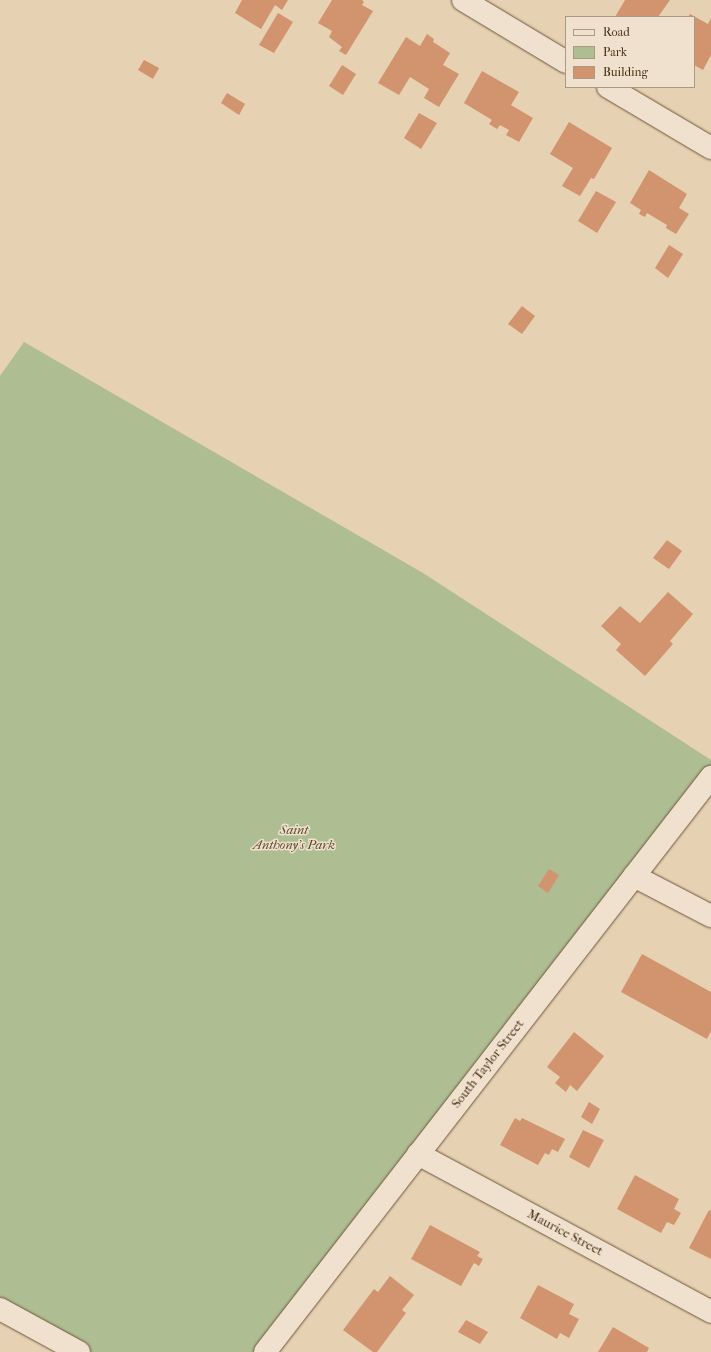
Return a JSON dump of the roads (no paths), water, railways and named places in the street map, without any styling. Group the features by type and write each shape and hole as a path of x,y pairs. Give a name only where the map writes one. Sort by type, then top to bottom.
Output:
{"street":[{"path":"463,0 565,61"},
{"path":"610,88 711,148"},
{"name":"South Taylor Street","path":"265,1352 711,777"},
{"path":"634,876 711,916"},
{"name":"Maurice Street","path":"418,1154 711,1312"},
{"path":"0,1309 79,1352"}],"park label":[{"name":"Saint Anthony's Park","path":"294,838"}]}
